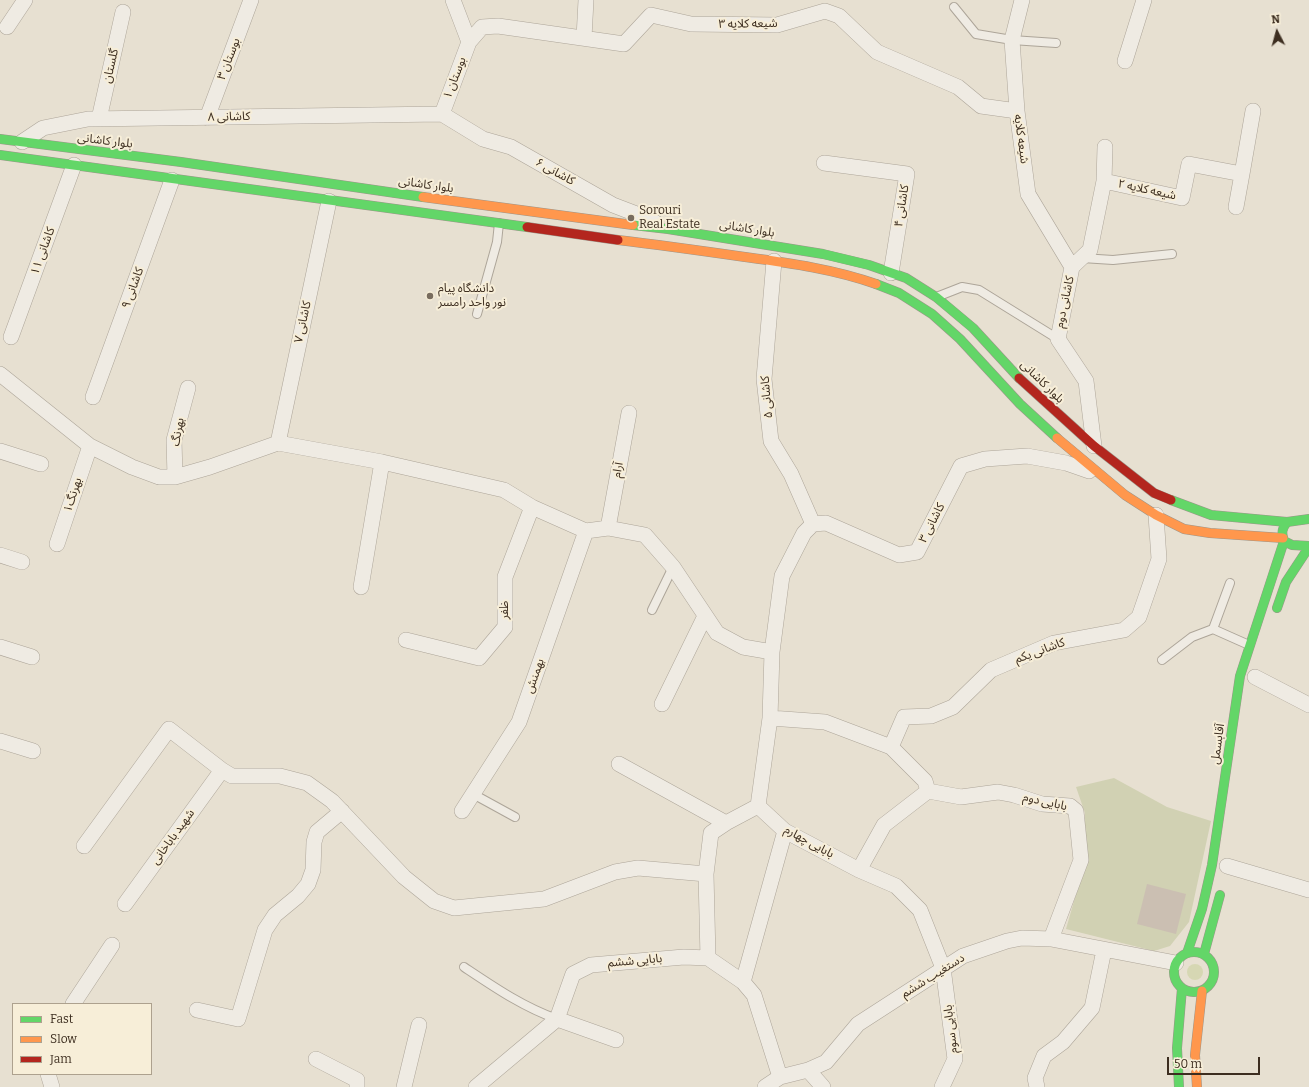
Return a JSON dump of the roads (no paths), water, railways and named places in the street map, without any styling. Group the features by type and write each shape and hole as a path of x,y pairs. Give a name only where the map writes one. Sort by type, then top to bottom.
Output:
{"main road":[{"name":"بلوار کاشانی","path":"0,139 180,162 331,184 668,229 823,254 869,265 906,278 936,297 973,328 1027,386 1094,446 1154,493 1211,516 1287,522 1309,519"},
{"path":"0,155 172,180 774,261 820,269 864,280 899,293 932,314 960,339 1020,404 1125,495 1156,515 1184,529 1210,533 1284,539 1292,545 1309,546 1286,582 1273,619"},
{"path":"329,201 331,184"},
{"path":"1258,536 1261,534 1263,528 1262,522 1259,520"},
{"name":"آقابسمل","path":"1187,953 1202,909 1212,864 1240,676 1278,562 1284,539 1282,534 1283,527 1287,522"},
{"path":"1278,562 1288,563 1294,570"},
{"path":"1204,954 1222,888"},
{"path":"1191,952 1204,954 1213,964 1214,970 1214,976 1207,987 1195,992 1182,988 1175,976 1174,970 1176,963 1187,953 1191,952"},
{"path":"1179,1087 1177,1048 1182,988"},
{"path":"1197,1087 1195,1055 1202,990"}],"street":[{"path":"6,27 25,0"},
{"name":"بوستان ۳","path":"207,118 251,0"},
{"path":"453,0 469,42"},
{"path":"584,38 586,0"},
{"name":"شیعه کلایه","path":"1022,0 1012,40 1017,111 1028,194 1077,263"},
{"path":"1125,60 1144,0"},
{"name":"شیعه کلایه ۳","path":"469,42 482,27 498,26 624,44 651,15 691,24 777,25 825,11 839,16 877,52 958,87 981,106 1017,111"},
{"name":"گلستان","path":"98,119 123,12"},
{"name":"بوستان ۱","path":"442,114 469,42"},
{"path":"1236,207 1253,111"},
{"name":"کاشانی ۸","path":"22,142 42,128 88,119 442,114"},
{"name":"کاشانی ۶","path":"442,114 484,138 511,147 613,205 647,218 668,229"},
{"path":"1104,181 1105,147"},
{"name":"کاشانی ۴","path":"824,163 907,174 891,273"},
{"name":"شیعه کلایه ۲","path":"1077,263 1090,250 1104,181 1182,198 1189,164 1242,174"},
{"name":"کاشانی ۱۱","path":"11,337 74,165"},
{"name":"کاشانی ۹","path":"93,397 172,180"},
{"name":"کاشانی ۷","path":"278,443 329,201"},
{"name":"کاشانی ۵","path":"774,261 764,379 771,441 791,474 813,524"},
{"name":"کاشانی دوم","path":"1077,263 1058,339 1086,381 1094,446"},
{"path":"0,374 90,446 132,467 159,477 175,477 210,467 278,443 382,462 504,490 532,507 586,531 608,528 645,535 673,567 717,633 743,647 772,652"},
{"name":"بهرنگ","path":"175,477 174,440 188,388"},
{"name":"آرام","path":"608,528 629,413"},
{"name":"۱بهرنگ","path":"57,544 90,446"},
{"path":"0,451 41,464"},
{"name":"کاشانی ۳","path":"813,524 826,523 899,555 917,552 961,466 985,459 1027,456 1066,463 1102,476"},
{"path":"360,587 382,462"},
{"name":"ظفر","path":"406,640 479,658 505,627 505,578 532,507"},
{"name":"کاشانی یکم","path":"891,747 904,717 931,716 954,707 991,670 1054,643 1124,630 1138,617 1159,559 1156,515"},
{"path":"780,1077 754,995 743,982 708,958 706,874 710,833 726,822 758,806 770,718 772,652 782,576 804,533 813,524"},
{"name":"بهمنش","path":"462,811 519,722 586,531"},
{"path":"0,555 22,562"},
{"path":"662,704 706,616"},
{"path":"0,647 32,657"},
{"path":"1255,677 1309,705"},
{"path":"770,718 825,722 891,747 925,781 928,791 884,825 859,870"},
{"path":"84,846 169,729 232,776 280,776 307,783 332,800 404,877 434,901 454,908 544,899 615,872 638,868 706,874"},
{"path":"0,741 33,751"},
{"path":"619,764 726,822"},
{"name":"شهید باباخانی","path":"125,904 222,770"},
{"name":"بابایی دوم","path":"928,791 961,797 998,792 1014,795 1042,804 1070,806 1076,811 1081,860 1050,939"},
{"name":"بابایی چهارم","path":"758,806 786,832 859,870 896,886 920,910 943,968"},
{"path":"197,1010 238,1019 265,930 275,915 298,896 308,884 313,870 314,842 318,832 342,811"},
{"path":"743,982 786,832"},
{"path":"1227,866 1309,890"},
{"name":"دستغیب ششم","path":"765,1087 780,1077 808,1070 826,1062 858,1024 963,956 1007,941 1022,938 1050,939 1176,963"},
{"path":"74,1003 112,945"},
{"path":"1037,1087 1035,1078 1044,1056 1063,1042 1092,1008 1104,950"},
{"name":"بابایی ششم","path":"557,1019 573,974 591,965 684,957 708,958"},
{"name":"بابایی سوم","path":"942,1087 955,1059 943,968"},
{"path":"476,1087 557,1019 616,1040"},
{"path":"404,1087 419,1025"},
{"path":"316,1059 357,1080 357,1087"},
{"path":"808,1070 822,1087"},
{"path":"48,1075 52,1087"}],"lane":[{"path":"954,7 976,34 1012,40 1056,43"},
{"path":"477,314 497,242 499,223"},
{"path":"1077,263 1172,254"},
{"path":"936,297 962,287 979,290 1058,339"},
{"path":"652,610 673,567"},
{"path":"1162,660 1192,637 1213,628 1230,583"},
{"path":"1213,628 1250,645"},
{"path":"473,794 515,817"},
{"path":"464,967 509,997 540,1013 557,1019"}],"place":[{"name":"Sorouri Real Estate","path":"631,218"},
{"name":"دانشگاه پیام نور واحد رامسر","path":"430,296"}]}
